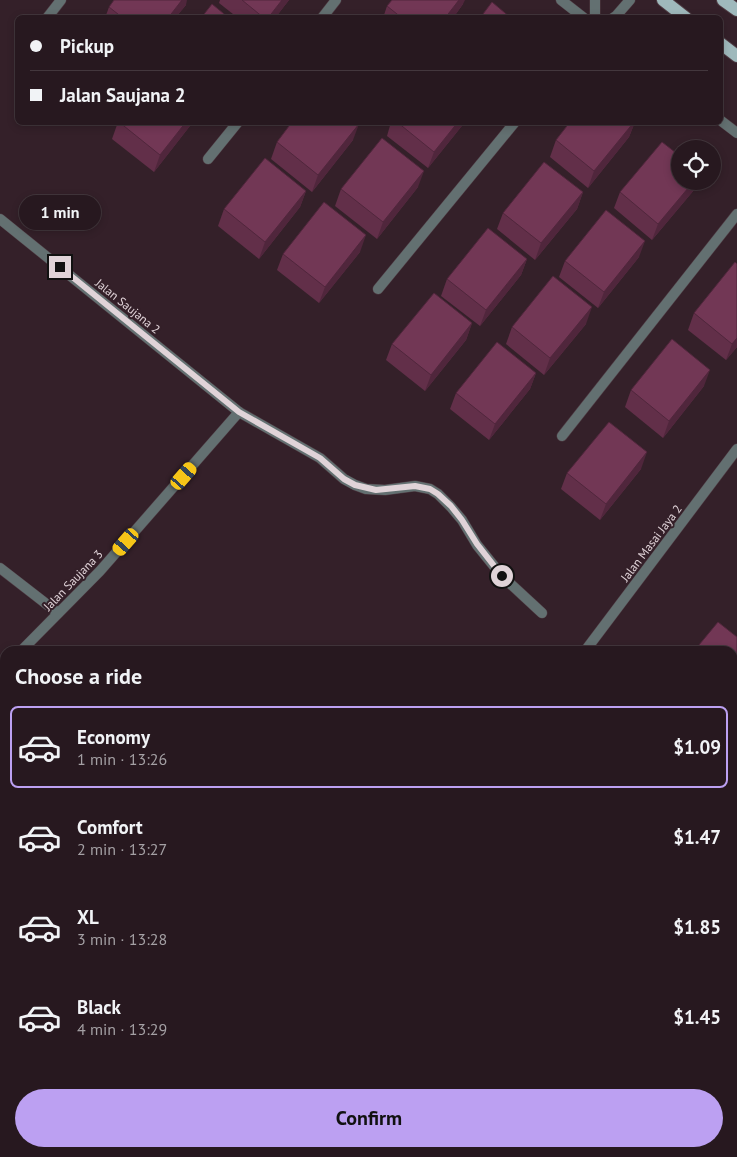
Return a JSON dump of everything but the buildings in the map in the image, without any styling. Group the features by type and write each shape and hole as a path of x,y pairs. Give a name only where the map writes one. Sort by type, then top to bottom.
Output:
{"main road":[{"path":"663,0 682,15"},
{"path":"723,0 737,10"},
{"path":"723,45 737,56"}],"street":[{"path":"49,15 61,0"},
{"path":"324,15 336,0"},
{"path":"562,0 580,15"},
{"path":"595,0 595,15"},
{"path":"616,15 630,0"},
{"path":"723,122 737,133"},
{"path":"208,159 236,125"},
{"path":"378,290 513,125"},
{"path":"562,436 737,214"},
{"name":"Jalan Saujana 2","path":"0,219 239,412 320,458 344,479 355,485 376,490 409,486 423,487 438,494 462,520 477,544 502,576 542,613"},
{"name":"Jalan Saujana 3","path":"26,646 100,571 239,412"},
{"name":"Jalan Masai Jaya 2","path":"588,646 737,449"},
{"path":"0,568 58,614"}],"route":[{"path":"60,267 239,412 320,458 344,479 355,485 376,490 415,486 430,489 438,494 462,520 477,544 502,576"}]}
